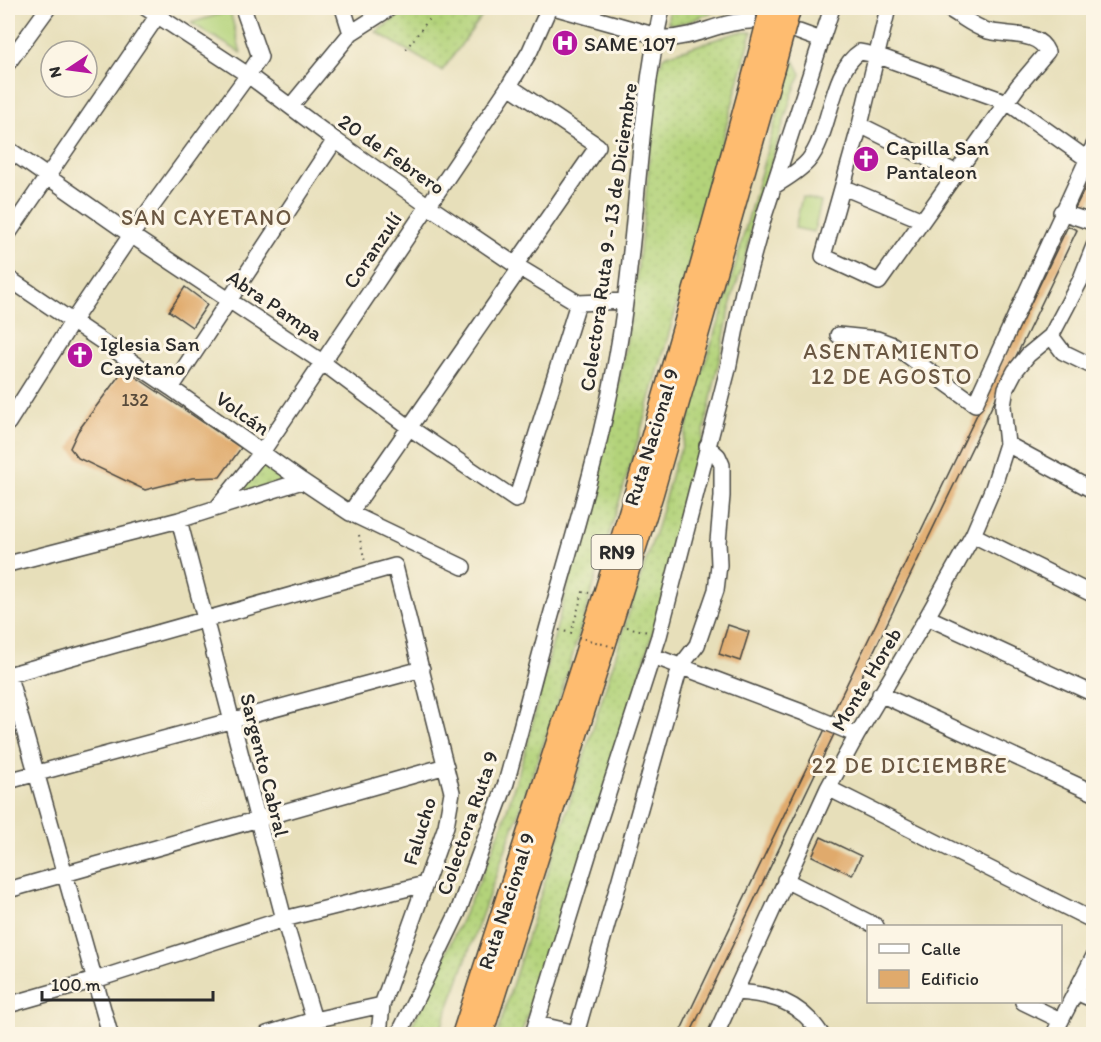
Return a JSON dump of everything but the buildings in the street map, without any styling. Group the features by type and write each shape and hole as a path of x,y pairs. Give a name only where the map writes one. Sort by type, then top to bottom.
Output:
{"highway":[{"name":"Ruta Nacional 9","path":"482,1035 652,495 764,68 771,8"},
{"name":"Ruta Nacional 9","path":"463,1035 597,617 696,284 764,68 790,8"},
{"path":"490,1035 517,949 522,908"},
{"path":"452,1035 479,961 500,919"}],"street":[{"path":"8,63 48,8"},
{"path":"8,423 131,235 260,57 243,8"},
{"path":"343,8 351,33"},
{"path":"291,106 351,33 390,8"},
{"name":"Coranzulí","path":"217,508 262,452 509,86 530,51 549,8"},
{"path":"557,8 655,36 675,39 726,23 750,21"},
{"path":"655,36 662,8"},
{"path":"707,446 718,456 722,465 716,590 697,645 680,667 578,1034 535,1029 590,849 653,656 707,446 728,369 749,269 832,8"},
{"path":"888,8 860,125 823,256 879,282 1018,86 1047,52 1045,46 1037,39 987,31 947,8"},
{"path":"8,234 47,177 152,11"},
{"name":"20 de Febrero","path":"152,11 248,75 428,205 518,266 578,303"},
{"path":"799,32 821,40"},
{"name":"Colectora Ruta 9 - 13 de Diciembre","path":"550,616 587,486 610,390 625,302 655,36"},
{"path":"774,186 809,160 843,73 852,58 860,52 876,55 1007,102 1090,152 1078,217 975,404 893,345 877,339 838,335"},
{"path":"350,513 410,428 598,146 509,86"},
{"path":"860,125 957,173"},
{"path":"171,388 335,140"},
{"name":"Abra Pampa","path":"8,149 131,235 322,362 410,428 516,500 578,303"},
{"path":"843,187 922,220"},
{"path":"1094,246 1080,281 1051,336 1028,355 1015,371 1006,388 1003,406 1007,444 1094,491"},
{"name":"Volcán","path":"8,278 350,513 464,567"},
{"path":"578,303 625,302"},
{"path":"1051,336 1063,352 1094,367"},
{"name":"Monte Horeb","path":"716,1035 828,788 973,535 993,488 1007,444"},
{"path":"8,564 179,520 302,481"},
{"name":"Sargento Cabral","path":"179,520 257,820 314,1020"},
{"path":"973,535 1094,595"},
{"name":"Falucho","path":"368,573 396,566 452,792 450,810 382,1005 379,1035"},
{"path":"110,1035 8,674 368,573"},
{"name":"Colectora Ruta 9","path":"399,1035 458,912 497,811 550,616"},
{"path":"927,618 1094,694"},
{"path":"653,656 857,735"},
{"path":"8,781 422,669"},
{"path":"880,694 1094,793"},
{"path":"8,890 446,766"},
{"path":"828,788 1094,921"},
{"path":"785,880 872,925"},
{"path":"8,1005 95,980 284,919 425,884"},
{"path":"1024,1003 1057,1027 1094,956"},
{"path":"735,992 774,996 810,1018 821,1035"},
{"path":"1076,992 1094,1000"},
{"path":"267,1035 314,1020 382,1005"}],"path":[{"path":"406,49 433,14 454,8"},
{"path":"359,535 368,573"},
{"path":"623,626 650,632"},
{"path":"578,637 616,648"}],"green space":[{"path":"410,8 488,8 442,71 376,32"},
{"path":"669,8 724,8 689,22 675,24 668,23"},
{"path":"230,11 241,53 191,23"},
{"path":"739,32 752,32 712,186 558,703 439,1034 408,1034 480,880 503,823 526,748 619,382 632,311 644,217 657,72 663,57 667,55"},
{"path":"794,60 801,74 792,95 733,294 687,513 610,780 521,1034 497,1034 658,524 674,465 682,447 696,390 722,313"},
{"path":"802,197 821,202 814,232 795,228"},
{"path":"263,460 288,480 234,495"}],"place":[{"name":"SAME 107","path":"565,43"},
{"name":"Capilla San Pantaleon","path":"866,159"},
{"name":"Iglesia San Cayetano","path":"80,355"}],"district":[{"name":"SAN CAYETANO","path":"207,217"},
{"name":"ASENTAMIENTO 12 DE AGOSTO","path":"892,364"},
{"name":"22 DE DICIEMBRE","path":"910,765"}]}
